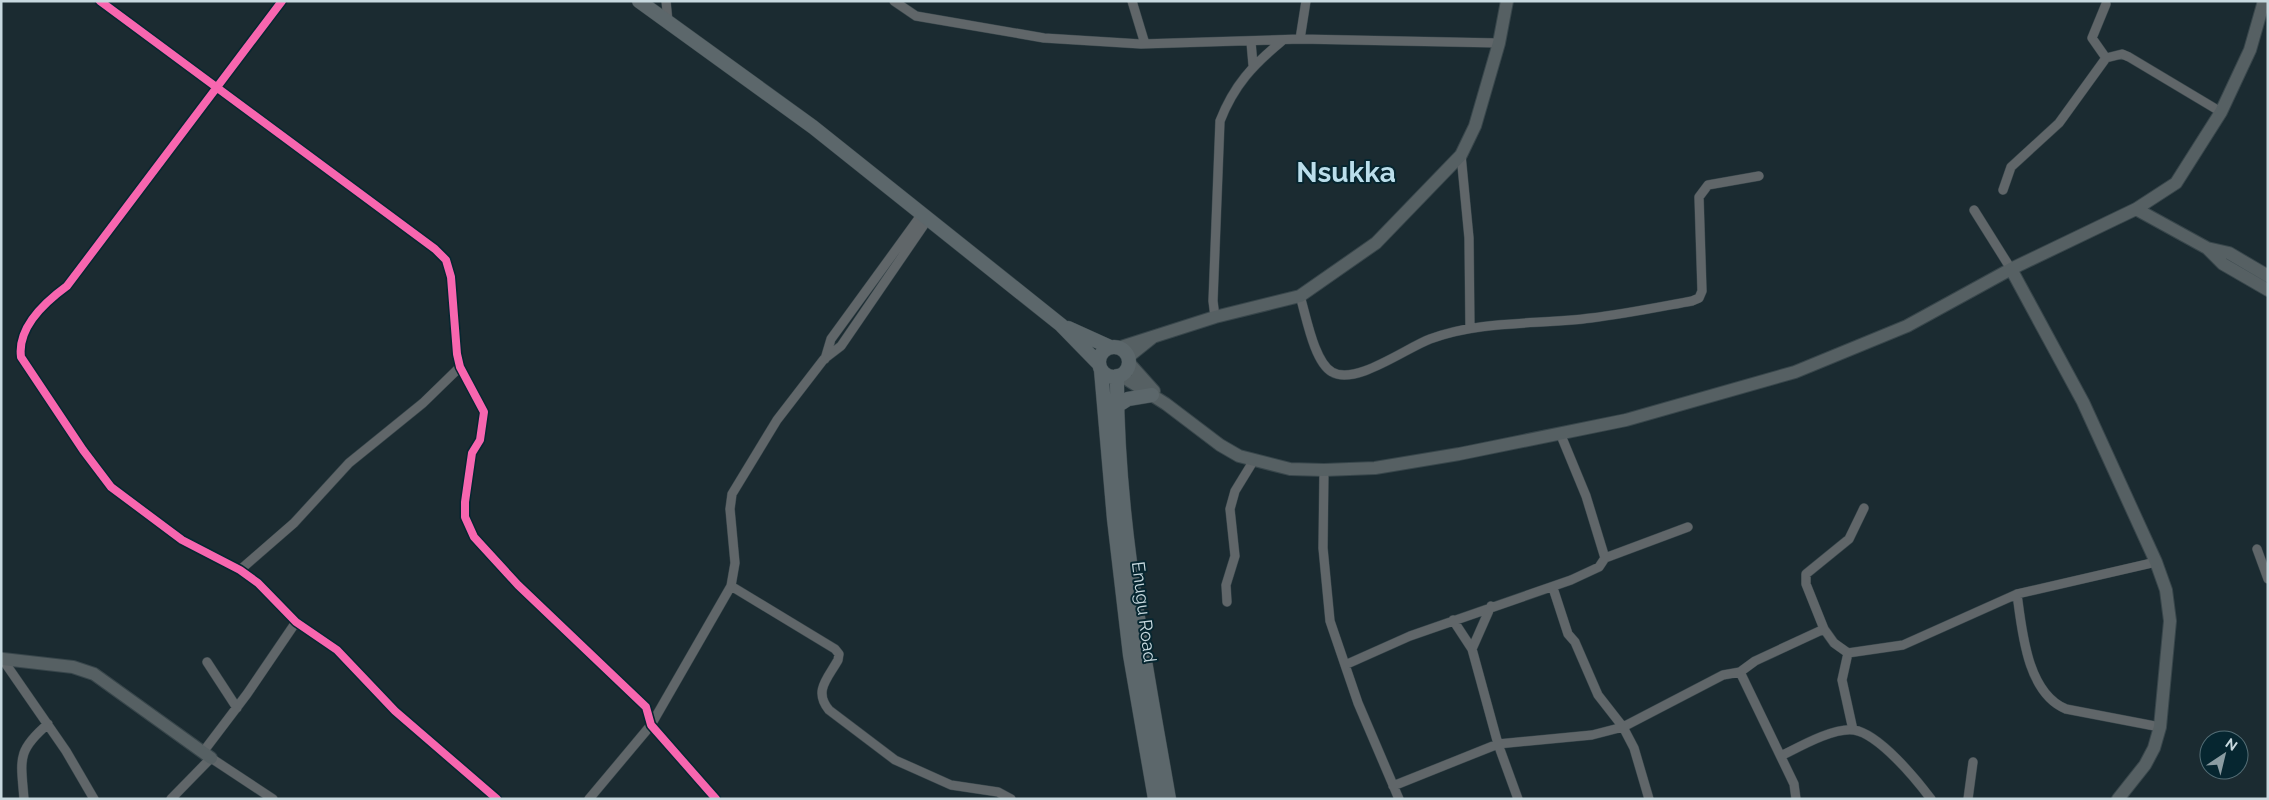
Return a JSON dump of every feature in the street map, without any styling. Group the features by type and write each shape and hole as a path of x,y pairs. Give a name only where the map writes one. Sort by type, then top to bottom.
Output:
{"main road":[{"path":"647,3 668,22 813,127 1061,325 1108,375 1119,376"},
{"path":"1061,325 1121,354"},
{"path":"1100,367 1101,354 1121,354"},
{"path":"1121,354 1117,432 1126,516 1142,644 1169,799"},
{"name":"Enugu Road","path":"1100,367 1114,519 1130,655 1155,799"},
{"path":"1117,406 1128,399 1152,395"}],"street":[{"path":"100,1 435,249 446,260 451,278 457,354 460,367 484,412 480,440 472,453 466,502 465,517 474,537 518,585 646,707 652,725 716,799"},
{"path":"282,1 67,286 43,306 29,323 20,346 21,357 83,450 111,487 182,540 240,570 258,583 296,622 337,650 395,711 497,799"},
{"path":"666,1 668,22"},
{"path":"894,1 916,16 1044,38 1145,44 1300,39 1499,43"},
{"path":"1132,1 1145,44"},
{"path":"1300,39 1306,1"},
{"path":"1166,404 1121,354 1154,337 1215,317 1300,296 1376,243 1462,156 1475,126 1499,43 1507,1"},
{"path":"1119,376 1166,404 1220,445 1254,460 1290,469 1324,470 1375,468 1459,454 1626,420 1795,372 1907,326 2011,269 2136,210 2176,183 2222,112 2250,50 2264,1"},
{"path":"2106,4 2092,38 2106,58"},
{"path":"1215,317 1213,302 1220,121 1228,100 1253,65 1282,41"},
{"path":"1251,42 1253,65"},
{"path":"2003,190 2011,167 2059,123 2106,58 2122,54 2129,57 2222,112"},
{"path":"1462,156 1469,238 1470,328"},
{"path":"1300,296 1322,363 1331,372 1342,376 1361,372 1429,339 1470,328 1591,318 1692,301 1699,298 1702,291 1699,197 1702,190 1708,185 1759,176"},
{"path":"1974,210 2011,269 2083,402 2156,562 2166,590 2170,621 2165,695 2160,728 2154,748 2145,765 2118,799"},
{"path":"2136,210 2207,248 2229,253 2268,276"},
{"path":"589,799 652,725 662,710 731,586 735,563 730,509 732,494 777,420 824,359 832,339 925,216"},
{"path":"2207,248 2223,264 2268,290"},
{"path":"240,570 294,523 349,463 423,403 460,367"},
{"path":"1560,433 1586,496 1605,558"},
{"path":"1227,602 1226,585 1235,556 1230,509 1235,491 1254,460"},
{"path":"1324,470 1323,548 1330,620 1345,665 1399,799"},
{"path":"1864,508 1849,540 1806,574 1806,584 1824,629 1834,643 1848,653 1903,646 2017,594 2156,562"},
{"path":"1345,665 1410,636 1453,620 1491,606 1553,588 1600,567 1605,558 1688,527"},
{"path":"2257,549 2268,579"},
{"path":"731,586 835,649 839,654 838,660 821,690 822,702 829,710 895,760 951,785 998,792 1011,799"},
{"path":"1553,588 1568,634 1575,642 1598,695 1623,727 1634,748 1648,799"},
{"path":"2017,594 2024,642 2040,688 2054,704 2066,709 2160,728"},
{"path":"1472,650 1491,606"},
{"path":"1453,620 1472,650 1498,744 1518,799"},
{"path":"172,799 207,755 296,622"},
{"path":"1394,786 1498,744 1592,735 1623,727 1723,675 1740,672 1755,661 1824,629"},
{"path":"1848,653 1842,680 1853,730"},
{"path":"2,658 48,724 94,799"},
{"path":"2,658 64,666 94,674 207,755 273,799"},
{"path":"207,662 237,708"},
{"path":"1740,672 1794,784 1796,799"},
{"path":"646,707 662,710"},
{"path":"24,799 21,761 25,747 48,724"},
{"path":"1781,756 1830,734 1853,730 1864,734 1893,755 1914,775 1932,799"},
{"path":"1968,799 1973,762"}],"cycle path":[{"path":"100,1 435,249 446,260 451,277 457,354 460,367 484,412 480,440 472,453 465,502 465,517 474,537 518,585 646,707 651,725 716,799"},
{"path":"282,1 67,286 34,316 23,336 21,357 83,450 111,487 182,540 240,570 258,583 296,622 337,650 395,711 497,799"}],"district":[{"name":"Nsukka","path":"1346,172"}]}
